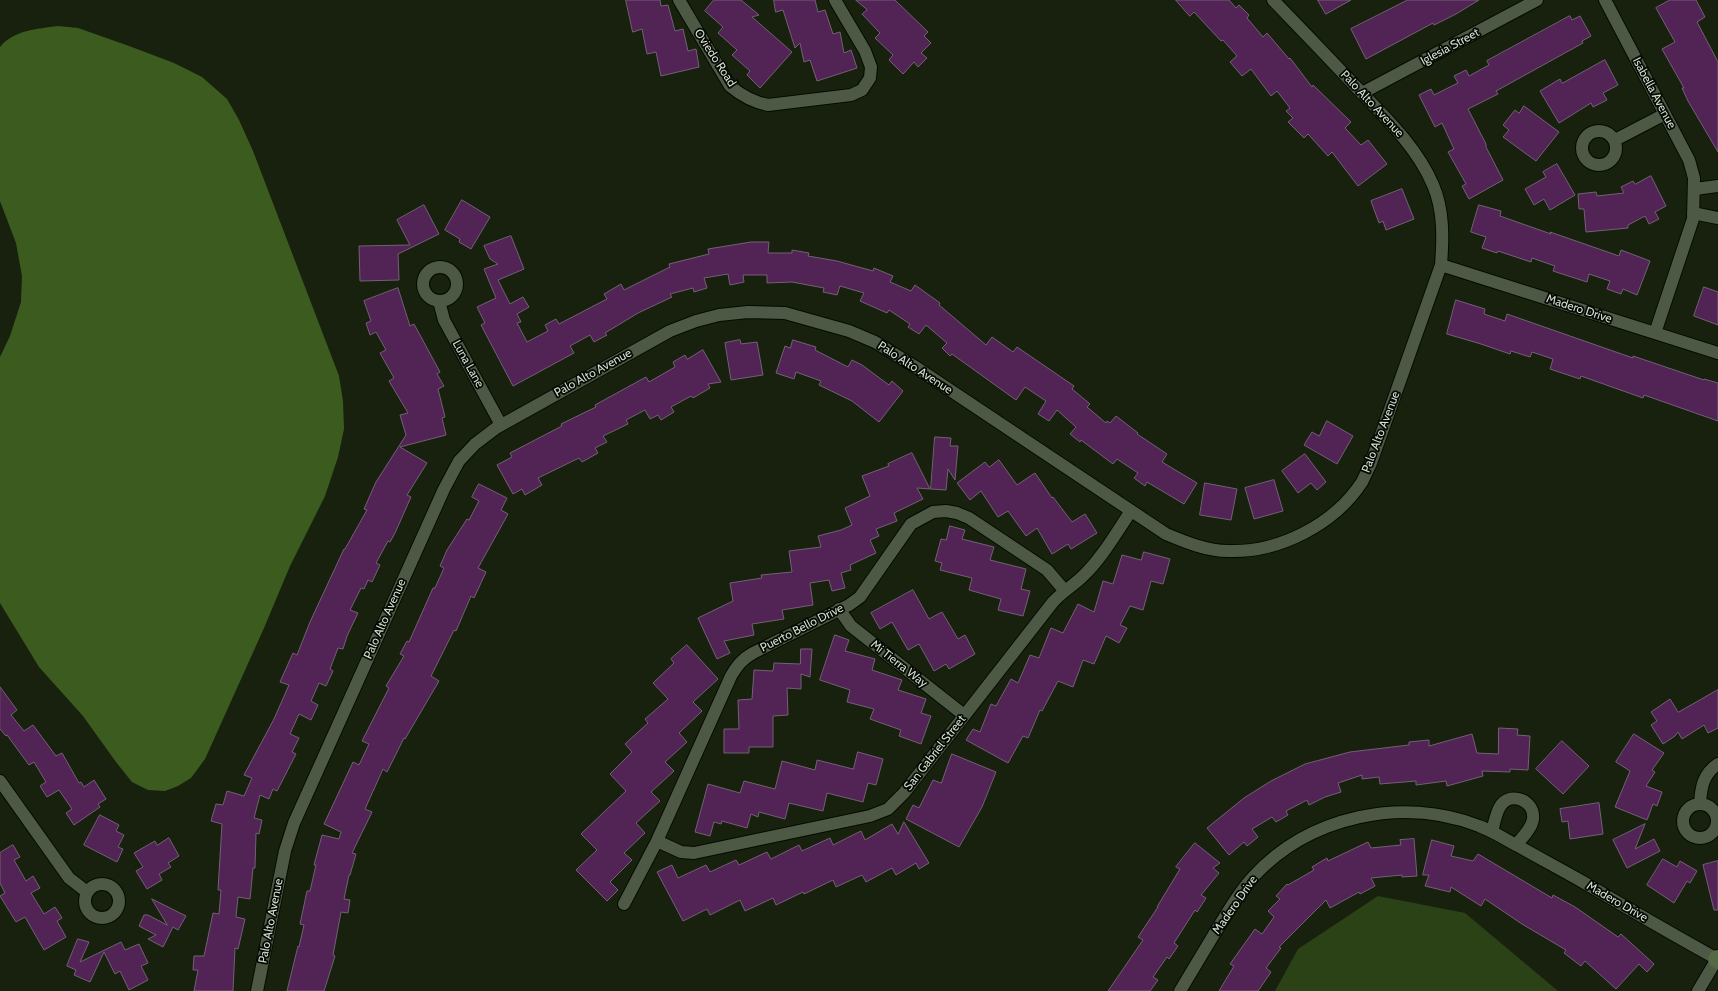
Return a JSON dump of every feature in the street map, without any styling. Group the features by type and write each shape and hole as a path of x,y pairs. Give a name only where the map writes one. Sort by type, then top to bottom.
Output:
{"street":[{"name":"Oviedo Road","path":"679,0 730,86 741,95 756,103 768,105 851,96 862,90 870,78 871,67 864,51 834,0"},
{"name":"Palo Alto Avenue","path":"257,991 285,851 294,823 444,489 459,461 475,444 501,425 670,331 696,321 719,315 748,312 785,313 849,331 875,342 914,366 1131,512 1166,534 1186,542 1227,551 1251,550 1277,544 1300,535 1324,521 1346,502 1361,482 1371,463 1441,266 1441,213 1434,186 1421,162 1405,140 1273,0"},
{"name":"Iglesia Street","path":"1362,93 1537,0"},
{"name":"Isabella Avenue","path":"1606,0 1689,160 1694,178 1695,189 1693,214 1688,238 1655,333"},
{"path":"1615,140 1665,114"},
{"path":"1695,189 1718,186"},
{"path":"1693,214 1718,218"},
{"name":"Madero Drive","path":"1441,266 1718,353"},
{"name":"Luna Lane","path":"439,301 444,320 501,425"},
{"name":"Puerto Bello Drive","path":"624,904 657,841 731,676 742,659 839,609 860,596 911,524 932,512 946,511 970,518 1048,570 1065,591"},
{"name":"San Gabriel Street","path":"657,841 681,852 694,853 879,814 888,809 904,793 1031,629 1065,591 1084,576 1095,563 1131,512"},
{"name":"Mi Tierra Way","path":"839,609 851,626 964,715"},
{"path":"1700,804 1703,782 1706,775 1718,764"},
{"path":"0,780 69,878 87,892"},
{"path":"1492,832 1501,805 1507,800 1515,798 1523,799 1529,804 1533,811 1533,819 1526,833 1516,845"},
{"name":"Madero Drive","path":"1180,991 1233,903 1252,878 1275,856 1296,841 1351,818 1379,813 1408,811 1457,819 1480,826 1717,959"},
{"path":"1698,991 1717,959"}],"shaded area":[{"path":"58,26 78,28 174,63 202,77 227,99 239,120 253,151 339,376 343,401 344,429 338,457 325,496 290,566 205,759 191,778 178,786 165,791 148,790 132,782 83,716 39,667 0,603 0,357 10,336 21,302 22,276 16,243 0,201 0,47 12,37 26,31"},
{"path":"1378,896 1465,913 1558,991 1275,991 1298,949"}],"building":[{"path":"626,0 660,0 661,6 668,5 675,31 683,29 688,51 696,49 699,67 661,76 656,52 647,54 642,29 633,32"},
{"path":"714,0 741,0 759,15 752,17 792,52 760,88 747,75 750,71 732,55 737,50 718,33 723,27 705,11"},
{"path":"774,0 815,0 818,12 825,10 833,34 840,32 844,53 851,50 857,68 817,81 810,60 804,62 800,43 795,48 783,10 776,12"},
{"path":"856,0 895,0 928,32 924,36 931,43 921,53 927,58 918,67 914,62 903,74 889,60 893,55 875,38 880,33 862,14 867,10"},
{"path":"1176,0 1229,0 1236,8 1239,5 1249,15 1247,18 1263,37 1267,33 1289,59 1290,58 1312,87 1313,85 1351,122 1345,128 1361,145 1368,140 1387,164 1358,186 1332,152 1328,156 1308,134 1304,138 1288,122 1293,118 1286,111 1290,108 1277,91 1271,96 1251,69 1242,76 1230,62 1237,56 1194,12 1190,16"},
{"path":"1318,0 1351,0 1326,14"},
{"path":"1408,0 1479,0 1456,14 1434,25 1433,23 1366,59 1351,29"},
{"path":"1670,0 1696,0 1705,17 1697,22 1718,62 1718,152 1688,101 1682,88 1684,88 1662,49 1675,42 1656,8"},
{"path":"1570,16 1572,20 1580,16 1591,36 1582,41 1583,43 1496,91 1498,94 1468,109 1503,180 1469,199 1462,186 1466,184 1448,152 1454,149 1442,123 1435,127 1419,95 1431,89 1434,95 1458,83 1454,76 1466,70 1469,76 1489,65 1487,61"},
{"path":"1605,60 1618,85 1603,93 1607,100 1593,107 1591,103 1559,123 1540,91 1560,79 1562,83"},
{"path":"1524,106 1559,132 1536,161 1503,137 1509,130 1503,125 1515,110 1519,113"},
{"path":"1557,164 1575,195 1550,210 1544,199 1534,205 1525,189 1546,177 1543,172"},
{"path":"1651,176 1666,206 1655,212 1659,219 1649,224 1645,216 1628,225 1628,228 1586,232 1584,209 1579,209 1578,194 1596,192 1597,196 1624,193 1621,187 1633,181 1635,184"},
{"path":"1402,189 1414,219 1386,230 1383,221 1379,223 1371,201"},
{"path":"462,200 490,217 471,249 459,242 460,239 445,230"},
{"path":"424,205 439,234 398,254 399,280 360,281 359,246 410,245 397,220"},
{"path":"1479,205 1501,211 1500,216 1551,234 1550,232 1619,256 1621,250 1650,261 1637,295 1623,289 1621,294 1607,289 1610,281 1589,274 1587,282 1553,271 1555,266 1532,258 1531,262 1498,251 1497,253 1482,248 1486,237 1471,232"},
{"path":"511,236 524,269 498,280 510,304 523,297 529,307 517,314 521,322 517,323 527,342 548,331 545,325 556,319 559,324 607,299 604,294 621,284 624,290 670,267 669,264 709,254 708,249 751,242 769,242 768,253 792,253 792,250 809,253 808,256 837,261 873,271 874,268 893,276 890,282 911,291 915,285 940,303 939,305 986,345 992,337 1013,352 1017,347 1074,386 1072,389 1090,404 1087,407 1106,423 1107,421 1110,423 1116,416 1138,433 1137,434 1167,454 1162,462 1197,483 1184,504 1147,482 1145,486 1134,478 1138,473 1117,459 1113,464 1081,440 1080,442 1070,434 1076,427 1057,410 1049,421 1038,414 1046,401 1025,387 1016,400 952,354 950,356 942,348 947,343 926,325 919,334 908,327 910,324 889,310 887,313 860,301 864,293 840,286 837,295 823,292 824,288 792,282 767,283 767,275 743,275 744,282 730,285 728,274 704,278 707,288 694,292 693,288 670,294 672,297 638,313 605,333 607,335 594,342 590,335 570,346 574,353 513,386 481,325 485,323 477,307 496,298 484,269 498,264 490,259 484,246"},
{"path":"1704,287 1718,292 1718,325 1694,316"},
{"path":"398,288 410,326 414,324 440,372 437,374 444,386 438,389 445,417 442,418 446,435 400,447 427,463 407,495 411,497 395,533 390,542 388,541 376,563 380,565 372,582 368,580 364,589 361,588 350,610 358,613 347,636 343,649 338,648 330,669 333,671 326,686 319,683 311,701 318,705 311,720 299,714 290,734 299,738 292,752 296,754 277,791 273,789 269,799 260,795 254,818 262,820 259,834 256,833 255,868 253,868 250,899 238,897 236,917 245,919 238,949 235,948 233,991 194,991 198,970 193,970 194,956 204,956 213,913 219,914 221,890 218,890 222,824 211,821 216,804 223,805 227,791 244,796 252,778 244,775 274,719 289,685 280,682 293,653 297,655 310,622 344,549 367,510 364,509 376,482 406,435 400,415 408,413 389,381 394,378 380,353 386,350 376,332 370,335 366,323 371,321 364,301"},
{"path":"1456,300 1485,309 1484,314 1505,321 1507,314 1633,358 1633,356 1704,380 1718,383 1718,421 1644,395 1643,398 1581,376 1580,379 1550,369 1553,359 1532,352 1530,357 1511,351 1510,354 1447,334"},
{"path":"740,340 741,344 757,342 763,375 731,380 725,343"},
{"path":"793,340 816,347 815,350 848,367 852,360 862,365 889,385 892,381 903,391 879,422 852,401 819,385 821,381 796,372 794,379 776,373 785,346 790,348"},
{"path":"703,350 721,382 708,384 710,388 693,398 691,396 671,407 674,412 661,420 658,415 650,419 645,410 626,420 628,424 603,436 607,442 595,448 598,453 582,462 579,458 538,478 542,485 525,495 522,489 513,494 497,465 512,457 510,453 562,426 561,424 596,407 595,405 646,377 649,382 675,367 673,362 685,355 687,359"},
{"path":"1327,421 1353,436 1337,464 1304,445 1312,432 1319,436"},
{"path":"935,437 951,438 950,446 958,446 955,480 948,469 946,490 931,489"},
{"path":"912,453 930,489 917,488 923,499 894,513 897,521 876,529 879,536 870,540 876,553 850,565 851,570 841,573 845,588 832,591 829,580 810,583 813,605 782,610 784,619 752,624 754,635 724,641 730,653 717,659 698,618 733,601 730,583 762,578 761,575 792,572 789,551 821,547 818,536 841,530 852,525 845,508 870,496 862,476 889,466 888,464"},
{"path":"1305,454 1326,482 1317,490 1311,483 1298,493 1282,471"},
{"path":"999,460 1017,485 1035,473 1052,498 1053,497 1072,522 1085,514 1097,533 1071,549 1068,544 1052,554 1037,528 1026,536 1008,511 998,517 981,491 970,500 957,483 985,462 989,467"},
{"path":"1274,480 1283,511 1254,519 1245,488"},
{"path":"1205,483 1237,489 1231,520 1200,515"},
{"path":"479,484 507,498 501,510 508,514 478,568 486,572 474,598 471,596 456,631 454,630 431,676 439,681 405,739 404,738 387,772 383,769 365,809 372,812 352,853 356,854 349,875 344,899 350,900 348,913 341,912 333,955 335,956 324,991 287,991 304,925 300,924 307,891 310,891 316,865 314,865 322,835 339,839 341,832 324,824 353,762 359,765 369,744 362,741 389,688 386,686 404,656 400,654 407,641 409,642 433,588 435,588 444,568 440,566 447,550 467,519 469,520 479,501 472,497"},
{"path":"950,526 965,530 962,539 994,547 990,560 1026,569 1021,589 1030,591 1023,616 998,610 1001,599 969,590 972,578 940,570 942,563 935,561 941,539 946,540"},
{"path":"1144,552 1170,559 1163,584 1151,581 1143,610 1130,606 1120,625 1127,628 1119,643 1106,636 1094,664 1083,660 1073,687 1058,681 1042,711 1040,710 1028,738 1023,736 1008,763 966,740 973,729 980,732 991,704 996,706 1011,679 1018,683 1030,655 1039,658 1051,628 1063,633 1078,604 1094,612 1103,581 1113,584 1122,555 1141,560"},
{"path":"913,590 929,619 942,612 958,639 965,635 975,654 949,669 946,664 934,671 919,644 908,650 892,622 880,629 871,613"},
{"path":"835,635 849,640 845,651 875,659 872,670 902,680 898,690 926,699 921,713 931,716 921,744 899,736 901,730 870,719 874,709 847,702 850,690 820,680"},
{"path":"687,645 718,679 693,702 702,711 679,733 687,742 665,762 674,771 651,792 660,801 636,823 645,833 624,853 632,860 610,882 618,890 607,901 576,870 597,850 581,834 626,791 610,774 632,752 625,744 648,723 645,719 668,699 653,683 674,663 671,659"},
{"path":"801,649 812,649 810,677 801,674 801,689 787,688 788,715 773,716 773,747 749,747 749,753 724,753 724,729 739,729 738,700 752,699 754,670 773,671 774,663 800,664"},
{"path":"0,687 17,710 11,715 24,731 33,725 56,756 62,753 79,783 81,782 84,787 94,780 106,799 98,804 100,807 74,825 66,813 72,809 59,790 47,797 40,786 46,782 34,762 29,765 7,735 6,736 0,729"},
{"path":"1718,690 1718,728 1708,733 1704,725 1682,739 1678,732 1675,736 1663,744 1651,725 1657,721 1651,712 1670,699 1678,712"},
{"path":"1499,728 1518,729 1517,735 1530,736 1528,770 1510,769 1510,772 1482,771 1483,776 1447,786 1446,781 1416,785 1416,781 1380,784 1379,777 1362,779 1362,775 1338,783 1341,792 1325,797 1309,805 1307,800 1286,811 1288,815 1276,822 1272,817 1252,829 1258,837 1247,846 1244,842 1229,855 1207,828 1244,798 1271,781 1305,764 1350,752 1409,745 1409,742 1429,740 1429,746 1472,734 1477,753 1498,754"},
{"path":"1634,734 1664,753 1652,770 1655,772 1646,786 1662,792 1657,806 1653,804 1647,820 1615,807 1630,771 1616,762"},
{"path":"1562,741 1589,766 1563,794 1536,769"},
{"path":"858,752 883,759 876,785 868,783 863,802 827,793 823,811 789,803 785,819 759,812 758,817 751,814 747,828 722,821 721,824 714,822 710,836 695,832 708,784 740,793 744,781 775,789 782,761 815,770 817,760 853,769"},
{"path":"952,754 996,772 982,807 959,847 906,819 913,805 919,808 933,780 941,783"},
{"path":"1599,803 1603,834 1570,839 1568,821 1562,822 1560,809"},
{"path":"100,815 119,825 116,831 124,835 118,847 123,849 117,862 84,845"},
{"path":"904,822 929,863 919,869 916,863 896,875 892,868 866,882 862,875 836,887 833,880 776,905 773,898 745,911 740,900 710,915 707,909 683,921 657,872 672,865 678,878 706,865 710,872 736,860 739,865 767,852 771,859 799,845 802,851 830,838 833,845 861,831 865,840 892,824 898,834"},
{"path":"1645,824 1635,849 1654,839 1660,851 1627,868 1613,840"},
{"path":"169,838 179,856 168,863 171,867 159,874 162,880 147,889 136,871 143,867 134,853 155,841 157,845"},
{"path":"1414,839 1417,876 1402,877 1402,875 1371,878 1375,886 1360,894 1359,892 1330,908 1326,900 1279,947 1281,948 1266,968 1271,972 1258,991 1219,991 1234,966 1230,964 1255,929 1262,934 1274,917 1268,911 1280,899 1276,896 1287,884 1288,885 1314,870 1312,867 1327,858 1328,861 1368,842 1371,848 1401,845 1400,840"},
{"path":"1432,840 1454,846 1451,856 1473,861 1478,854 1552,898 1553,895 1575,907 1618,937 1621,934 1654,964 1647,972 1639,964 1616,989 1585,961 1581,966 1564,953 1566,950 1522,924 1485,899 1481,906 1451,887 1450,892 1425,886 1429,875 1423,875"},
{"path":"1195,843 1220,863 1213,868 1219,873 1201,895 1206,898 1197,912 1195,910 1174,943 1178,946 1169,959 1167,957 1153,977 1158,980 1150,991 1108,991 1143,940 1138,937 1158,907 1180,869 1176,867"},
{"path":"13,845 20,857 14,860 26,881 33,876 40,888 31,893 44,914 55,907 62,918 57,921 66,937 44,950 25,917 16,922 0,896 5,893 0,883 0,853"},
{"path":"1663,859 1677,867 1680,861 1697,871 1690,883 1687,881 1674,903 1647,885"},
{"path":"1718,861 1718,910 1714,910 1703,865"},
{"path":"152,899 186,916 178,930 173,927 163,947 148,939 156,935 139,926 144,915 148,915 167,925"},
{"path":"78,939 89,942 80,962 121,942 125,950 139,944 148,963 141,966 148,980 129,990 120,971 115,974 104,952 90,982 74,975 76,970 67,966"}]}
